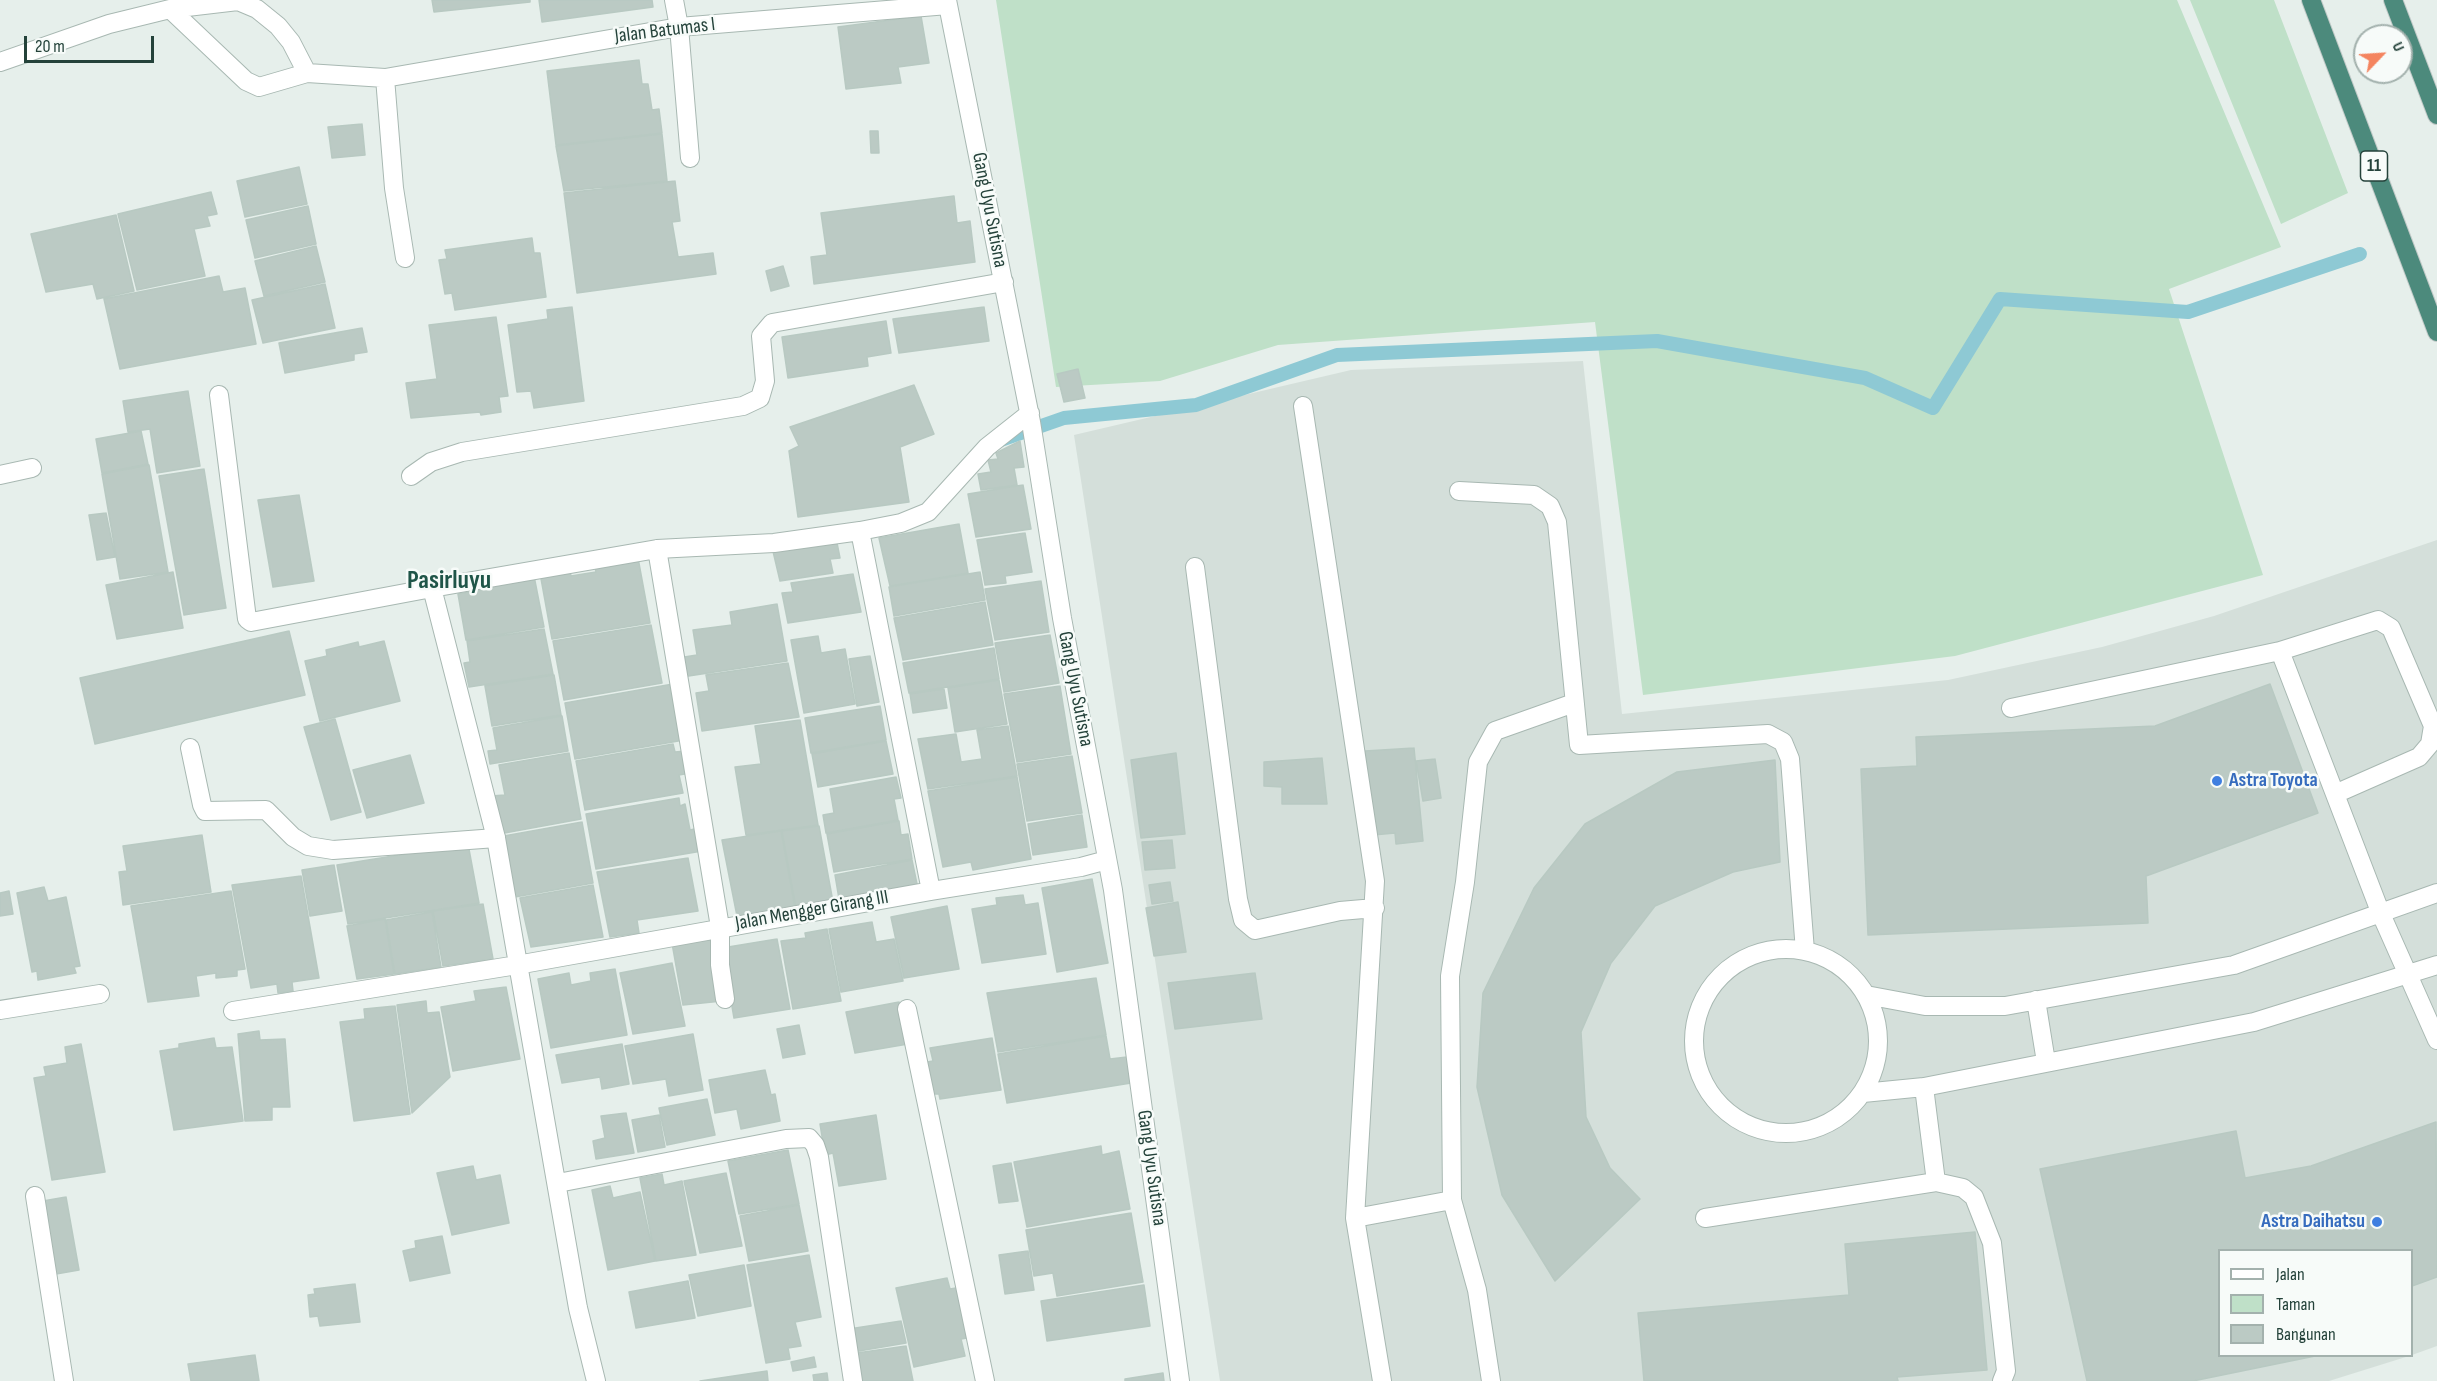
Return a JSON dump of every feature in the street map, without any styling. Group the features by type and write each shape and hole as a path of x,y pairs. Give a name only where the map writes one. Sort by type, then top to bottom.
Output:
{"highway":[{"name":"11","path":"2311,0 2437,332"},
{"path":"2393,0 2437,115"}],"street":[{"path":"674,0 679,27 690,158"},
{"path":"0,62 109,24 170,9 238,1 257,9 278,26 291,42 307,73"},
{"name":"Jalan Batumas I","path":"170,9 253,86 267,86 307,73 386,78 679,27 948,3"},
{"name":"Gang Uyu Sutisna","path":"948,3 1032,424 1062,618 1107,860 1180,1381"},
{"path":"386,78 394,188 405,258"},
{"path":"411,476 431,462 462,452 743,406 760,398 765,381 761,336 772,323 1004,282"},
{"path":"219,394 247,619 251,622 657,549 774,543 901,523 928,512 961,479 987,447 1032,424"},
{"path":"1303,406 1375,881 1356,1218 1382,1381"},
{"path":"0,476 32,468"},
{"path":"1459,491 1534,495 1550,506 1557,522 1579,745 1768,734 1783,742 1790,759 1805,951"},
{"path":"860,531 931,891"},
{"path":"657,549 720,927 720,965 725,999"},
{"path":"1195,567 1238,899 1243,920 1255,930 1340,911 1375,908"},
{"path":"432,588 496,838 578,1308 596,1381"},
{"path":"2011,708 2280,651 2378,620 2391,628 2433,726 2430,744 2419,757 2335,794"},
{"path":"2280,651 2381,914 2437,1040"},
{"path":"1491,1381 1477,1290 1452,1200 1450,976 1465,882 1478,762 1495,731 1574,704"},
{"path":"190,748 205,811 266,810 293,837 308,846 333,850 496,838"},
{"name":"Jalan Mengger Girang III","path":"233,1011 517,965 720,927 1081,867 1107,860"},
{"path":"1866,995 1925,1006 2005,1006 2234,965 2437,893"},
{"path":"1789,948 1805,951 1820,954 1846,970 1866,995 1878,1027 1876,1062 1863,1093 1842,1114 1817,1128 1789,1134 1760,1130 1733,1117 1712,1097 1698,1070 1693,1042 1697,1013 1710,987 1730,965 1758,952 1789,948"},
{"path":"1863,1093 1924,1087 2254,1022 2437,965"},
{"path":"0,1010 100,994"},
{"path":"2036,1000 2046,1062"},
{"path":"907,1009 985,1381"},
{"path":"1924,1087 1936,1182"},
{"path":"558,1183 786,1139 809,1138 815,1145 819,1157 853,1381"},
{"path":"1705,1218 1936,1182 1963,1188 1974,1197 1992,1243 2006,1371 2002,1381"},
{"path":"34,1196 64,1381"},
{"path":"1356,1218 1452,1200"}],"shaded area":[{"path":"1583,361 1622,714 1948,680 2102,647 2214,616 2437,540 2437,1346 2413,1355 2413,1249 2218,1249 2218,1357 2406,1357 2329,1381 1220,1381 1074,435 1351,370"}],"green space":[{"path":"996,0 2177,0 2281,247 2169,289 2263,575 1955,656 1643,695 1595,322 1278,345 1160,381 1056,387"},
{"path":"2190,0 2274,0 2348,193 2281,224"}],"building":[{"path":"432,0 530,0 530,2 434,12"},
{"path":"539,0 652,0 653,7 542,22"},
{"path":"921,16 929,63 898,67 901,83 846,89 838,27"},
{"path":"639,60 642,84 648,84 652,110 659,109 662,133 556,145 547,71"},
{"path":"362,124 365,155 332,158 328,127"},
{"path":"870,131 878,131 879,153 871,153"},
{"path":"662,134 667,181 564,191 556,146"},
{"path":"299,167 307,204 245,217 237,181"},
{"path":"675,181 680,221 672,222 678,257 713,253 716,274 577,293 564,193"},
{"path":"211,192 217,214 207,216 210,226 194,229 205,276 137,290 118,214"},
{"path":"954,196 957,223 970,221 975,262 814,284 811,257 827,255 821,213"},
{"path":"308,206 316,244 255,258 246,220"},
{"path":"116,215 134,291 97,299 93,284 46,292 31,234"},
{"path":"532,238 534,253 540,253 546,297 455,310 452,293 445,294 439,260 447,259 445,250"},
{"path":"316,246 325,282 264,296 255,261"},
{"path":"783,266 789,286 771,291 766,271"},
{"path":"219,276 223,292 245,288 256,344 120,369 104,299"},
{"path":"325,284 335,328 263,343 252,300"},
{"path":"572,307 584,401 534,408 531,391 517,392 508,325 548,319 547,310"},
{"path":"984,307 989,341 899,353 893,319"},
{"path":"496,317 508,396 499,397 501,412 411,418 406,383 437,379 429,325"},
{"path":"886,321 891,353 867,357 868,366 788,378 782,337"},
{"path":"362,328 367,352 354,354 354,360 285,373 279,343"},
{"path":"1078,369 1085,398 1064,402 1057,374"},
{"path":"914,385 934,434 900,447 909,502 798,517 789,451 799,446 790,427"},
{"path":"188,391 200,466 157,473 150,429 128,432 123,401"},
{"path":"141,431 148,464 102,473 96,439"},
{"path":"1020,441 1024,467 1014,468 1017,485 981,490 978,474 991,472 988,460 998,459 996,453"},
{"path":"149,465 168,572 120,579 102,474"},
{"path":"204,469 226,608 184,615 159,476"},
{"path":"1023,485 1031,529 976,537 968,494"},
{"path":"299,495 314,581 273,587 258,500"},
{"path":"106,513 115,557 97,560 89,515"},
{"path":"959,524 968,573 890,586 879,538"},
{"path":"1025,533 1032,572 1005,576 1006,583 985,585 977,540"},
{"path":"836,538 840,558 830,559 833,573 780,581 772,547"},
{"path":"638,558 650,623 552,639 540,573 569,568 571,576 596,572 594,563"},
{"path":"173,572 183,628 117,639 106,585"},
{"path":"980,572 985,600 894,616 889,587"},
{"path":"853,574 861,612 788,623 782,593 793,592 791,583"},
{"path":"534,576 544,627 466,640 458,594 482,590 482,584"},
{"path":"1041,581 1049,632 995,640 985,589"},
{"path":"985,602 993,645 903,660 894,618"},
{"path":"777,604 787,661 682,677 678,658 697,655 693,630 732,625 730,612"},
{"path":"651,625 662,683 564,700 553,641"},
{"path":"544,629 553,674 469,687 464,663 470,662 467,641"},
{"path":"289,631 305,695 95,744 80,678"},
{"path":"1050,635 1059,683 1004,692 995,643"},
{"path":"818,636 821,653 845,649 855,704 804,713 791,640"},
{"path":"384,641 400,701 320,721 305,661 327,656 326,650 358,642 359,647"},
{"path":"994,648 999,679 909,693 903,663"},
{"path":"870,656 879,702 857,706 849,659"},
{"path":"788,663 799,717 702,731 696,693 709,691 706,675"},
{"path":"554,675 561,715 492,726 485,686"},
{"path":"999,680 1007,724 955,732 948,688"},
{"path":"673,684 684,740 575,759 565,703"},
{"path":"2270,684 2318,813 2146,876 2148,923 1868,935 1861,769 1917,766 1916,737 2155,726"},
{"path":"1060,686 1071,754 1017,762 1004,694"},
{"path":"944,689 947,708 913,713 910,694"},
{"path":"880,706 886,740 811,753 805,718"},
{"path":"562,716 568,751 490,764 488,751 497,750 493,728"},
{"path":"335,719 361,812 331,820 304,727"},
{"path":"800,720 818,825 746,835 735,767 761,764 755,726"},
{"path":"1008,726 1017,776 928,789 918,739 956,734 961,762 982,759 977,730"},
{"path":"886,741 893,774 818,787 812,754"},
{"path":"673,744 675,752 686,751 690,773 679,775 683,793 585,810 576,761"},
{"path":"1414,748 1423,841 1396,844 1395,833 1373,835 1365,751"},
{"path":"569,753 581,819 499,834 491,796 505,795 499,765"},
{"path":"1176,753 1185,834 1141,838 1131,760"},
{"path":"410,755 424,803 367,818 353,770"},
{"path":"1072,756 1082,813 1027,821 1017,764"},
{"path":"1322,758 1327,804 1282,804 1282,787 1264,786 1264,762"},
{"path":"1435,759 1441,798 1423,801 1416,761"},
{"path":"1775,760 1780,862 1733,872 1655,906 1611,963 1581,1032 1586,1117 1610,1168 1640,1199 1555,1281 1502,1195 1477,1087 1483,993 1534,888 1585,824 1677,772"},
{"path":"896,777 901,798 894,799 898,820 826,833 823,815 834,813 830,789"},
{"path":"1017,777 1031,859 973,870 971,862 943,867 928,791"},
{"path":"679,798 680,806 685,804 690,830 699,828 702,851 596,869 586,814"},
{"path":"1082,815 1087,847 1033,855 1028,824"},
{"path":"899,821 901,835 908,834 912,859 834,872 827,834"},
{"path":"582,822 593,883 515,897 504,836"},
{"path":"819,826 833,902 796,908 782,831"},
{"path":"781,831 795,908 737,916 722,840"},
{"path":"202,835 211,892 123,905 119,872 127,871 123,846"},
{"path":"1172,840 1175,868 1145,870 1142,842"},
{"path":"468,844 479,903 348,924 337,865"},
{"path":"688,858 698,911 637,920 639,933 610,937 597,872"},
{"path":"912,860 917,884 839,899 835,875"},
{"path":"334,865 342,911 310,916 302,870"},
{"path":"301,876 319,978 292,982 293,991 278,993 277,984 251,988 232,885"},
{"path":"1092,879 1108,963 1057,972 1042,888"},
{"path":"1170,882 1173,901 1152,904 1149,885"},
{"path":"593,885 603,937 531,947 520,898"},
{"path":"44,887 48,901 66,897 80,966 74,967 76,973 38,980 37,971 32,972 17,893"},
{"path":"9,891 13,914 0,916 0,893"},
{"path":"231,891 245,969 237,970 237,976 216,978 216,973 196,976 199,996 148,1002 131,906"},
{"path":"1023,895 1025,905 1038,903 1046,954 982,963 972,909 997,905 996,898"},
{"path":"1178,902 1186,952 1154,956 1146,908"},
{"path":"483,904 493,959 443,966 433,911"},
{"path":"947,906 959,969 904,978 891,917"},
{"path":"432,912 441,967 395,974 386,920"},
{"path":"385,919 394,974 357,979 347,926"},
{"path":"872,922 876,942 894,939 903,981 841,992 829,929"},
{"path":"827,929 841,1001 793,1009 781,941 806,938 805,933"},
{"path":"712,935 722,1001 683,1005 672,943"},
{"path":"777,939 790,1009 734,1018 722,948"},
{"path":"672,963 685,1026 633,1034 620,973"},
{"path":"615,969 627,1035 551,1048 538,979 569,973 571,985 591,981 590,973"},
{"path":"1255,973 1262,1019 1175,1029 1168,983"},
{"path":"1096,978 1106,1035 998,1052 987,993"},
{"path":"506,987 520,1059 453,1071 441,1007 476,1001 474,991"},
{"path":"426,1001 427,1013 439,1012 450,1077 412,1113 397,1005"},
{"path":"899,1002 908,1044 855,1053 846,1012"},
{"path":"395,1006 410,1114 354,1121 340,1022 365,1019 364,1009"},
{"path":"799,1025 805,1054 783,1058 777,1029"},
{"path":"259,1031 260,1040 285,1039 290,1107 272,1107 272,1120 245,1121 238,1034"},
{"path":"693,1034 703,1090 669,1096 666,1079 633,1084 625,1046"},
{"path":"1106,1036 1110,1059 1127,1057 1131,1083 1007,1103 998,1054"},
{"path":"214,1038 216,1048 232,1047 243,1121 174,1130 160,1051 179,1048 179,1044"},
{"path":"992,1038 1001,1090 940,1099 939,1094 933,1094 927,1062 933,1061 930,1048"},
{"path":"81,1044 105,1172 52,1180 34,1078 46,1076 44,1067 67,1063 65,1047"},
{"path":"622,1044 629,1084 602,1089 600,1077 562,1083 556,1055"},
{"path":"765,1070 771,1095 775,1094 780,1121 741,1129 737,1109 715,1113 709,1080"},
{"path":"707,1099 715,1135 667,1145 659,1108"},
{"path":"626,1113 634,1153 596,1159 593,1141 605,1138 601,1116"},
{"path":"659,1115 665,1147 638,1152 632,1120"},
{"path":"876,1115 886,1179 839,1186 833,1153 825,1155 820,1124"},
{"path":"2436,1122 2437,1277 2413,1286 2413,1249 2218,1249 2218,1357 2310,1357 2193,1381 2087,1381 2040,1169 2236,1131 2245,1178 2311,1166"},
{"path":"1101,1146 1102,1155 1119,1151 1130,1209 1027,1227 1014,1162"},
{"path":"788,1150 799,1204 739,1214 728,1161"},
{"path":"1011,1163 1018,1201 999,1203 993,1166"},
{"path":"473,1166 476,1180 500,1175 509,1223 452,1235 437,1173"},
{"path":"726,1173 742,1246 700,1253 684,1181"},
{"path":"662,1174 664,1185 682,1181 696,1255 656,1261 640,1178"},
{"path":"610,1186 613,1198 640,1192 655,1261 608,1270 592,1190"},
{"path":"66,1197 79,1270 56,1274 43,1201"},
{"path":"799,1205 808,1251 749,1261 740,1216"},
{"path":"1131,1213 1143,1282 1057,1296 1053,1273 1034,1276 1026,1230"},
{"path":"1975,1232 1987,1370 1897,1377 1898,1381 1644,1381 1638,1313 1849,1295 1845,1244"},
{"path":"442,1236 450,1273 410,1281 403,1251 416,1248 415,1241"},
{"path":"1028,1251 1034,1290 1005,1294 999,1255"},
{"path":"809,1255 821,1317 795,1322 801,1346 788,1348 790,1359 766,1363 747,1265"},
{"path":"744,1265 751,1306 698,1316 689,1275"},
{"path":"947,1278 950,1289 956,1288 967,1338 961,1339 965,1356 914,1367 896,1288"},
{"path":"688,1281 695,1318 636,1328 629,1292"},
{"path":"355,1284 360,1322 320,1326 318,1316 310,1317 308,1295 315,1294 314,1289"},
{"path":"1144,1285 1150,1326 1047,1341 1041,1301"},
{"path":"901,1321 906,1343 853,1352 849,1329"},
{"path":"906,1346 913,1381 856,1381 850,1354"},
{"path":"255,1355 259,1381 191,1381 188,1364"},
{"path":"814,1357 816,1367 793,1371 791,1362"},
{"path":"767,1371 768,1381 700,1381"},
{"path":"827,1373 828,1381 814,1381 813,1375"},
{"path":"1163,1373 1164,1381 1125,1381 1125,1379"}],"waterway":[{"path":"1001,440 1064,418 1196,405 1337,355 1657,341 1865,378 1933,408 2000,299 2188,312 2360,254"}],"place":[{"name":"Astra Toyota","path":"2217,781"},
{"name":"Astra Daihatsu","path":"2377,1222"}],"district":[{"name":"Pasirluyu","path":"449,581"}]}
